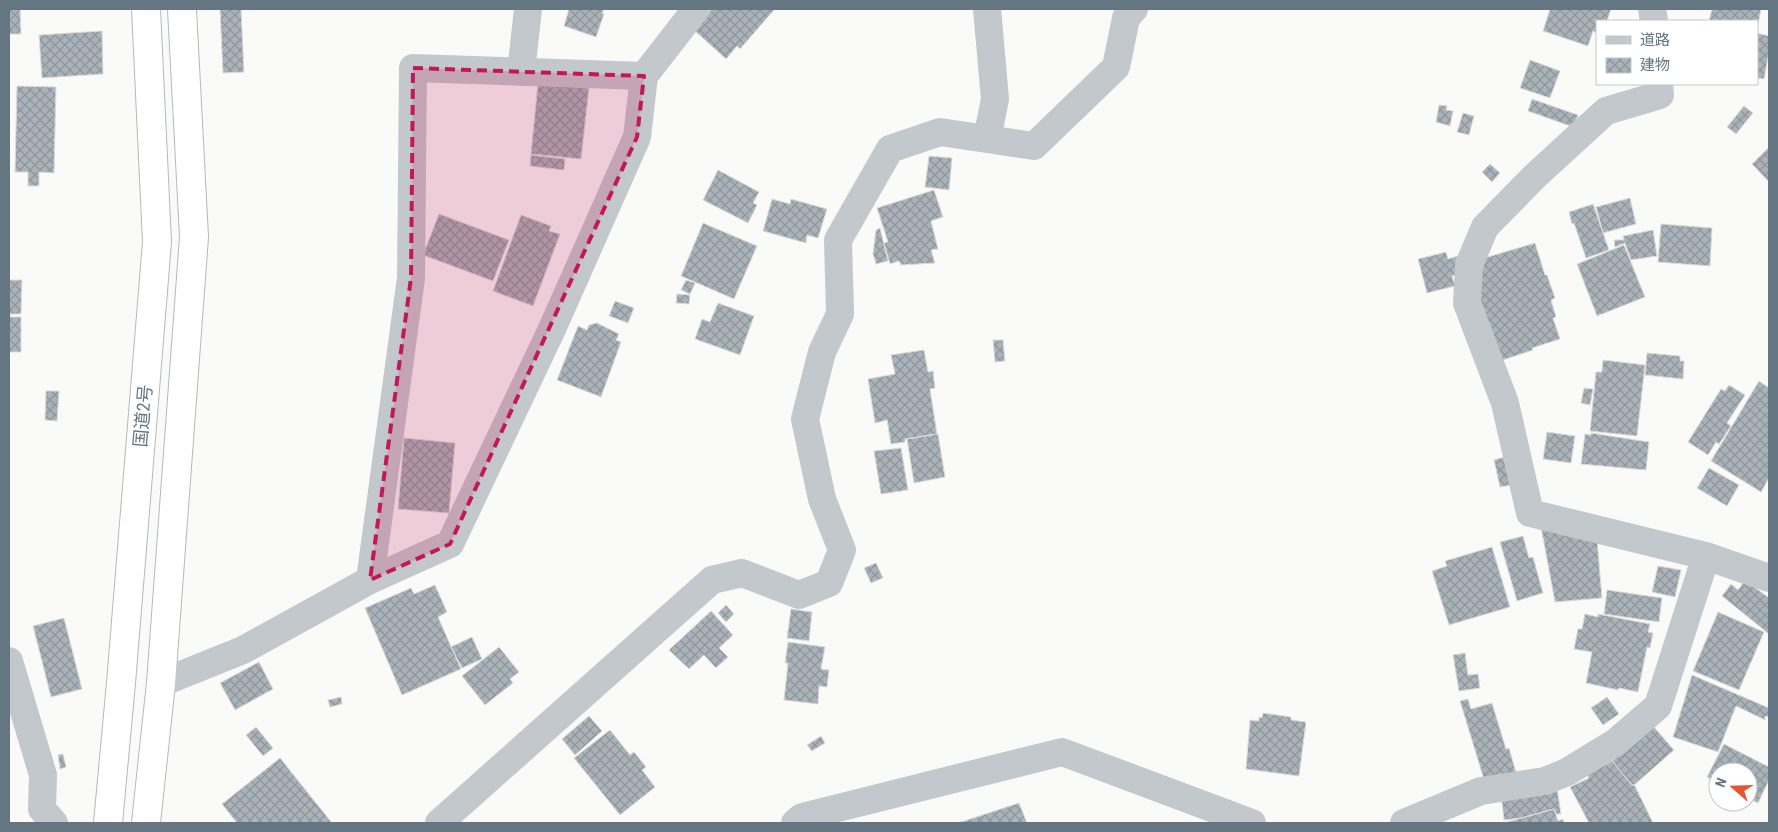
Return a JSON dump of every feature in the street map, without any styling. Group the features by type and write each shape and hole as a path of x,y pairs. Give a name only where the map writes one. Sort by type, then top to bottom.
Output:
{"highway":[{"name":"国道2号","path":"108,823 157,242 146,9"},
{"name":"国道2号","path":"146,823 161,683 194,237 182,9"}],"street":[{"path":"521,72 528,9"},
{"path":"161,683 243,650 370,580 450,544 552,329 637,137 644,76 696,9"},
{"path":"987,9 995,99 987,139"},
{"path":"439,823 712,580 742,574 798,595 829,583 842,550 822,499 805,419 822,352 840,314 838,240 890,149 940,132 1034,146 1116,67 1126,18 1134,9"},
{"path":"370,580 411,278 413,68 644,76"},
{"path":"1659,85 1660,95 1606,111 1534,177 1485,227 1469,265 1467,303 1505,403 1530,513 1706,556 1769,578"},
{"path":"1404,823 1481,791 1545,781 1567,772 1616,742 1658,706 1706,556"},
{"path":"9,660 43,775 46,819"},
{"path":"795,823 802,817 1062,752 1252,823"}],"highlighted area":[{"path":"413,68 644,76 637,137 450,544 370,580 411,278"}],"building":[{"path":"9,9 20,9 21,34 9,34"},
{"path":"220,9 241,9 244,72 223,73"},
{"path":"569,9 604,9 596,37 564,26"},
{"path":"712,9 774,10 740,49 737,46 726,59 694,30"},
{"path":"1550,9 1611,9 1607,20 1596,20 1596,32 1593,31 1588,46 1543,31"},
{"path":"1712,9 1761,9 1758,25 1758,20 1709,20"},
{"path":"102,31 103,74 42,78 39,35"},
{"path":"1758,33 1769,36 1769,52 1764,79 1758,78"},
{"path":"1530,60 1560,71 1550,98 1520,88"},
{"path":"538,83 589,88 581,159 531,154"},
{"path":"17,86 56,87 54,173 39,172 39,186 28,186 28,172 15,172"},
{"path":"1532,99 1578,115 1573,127 1528,111"},
{"path":"1439,105 1447,106 1446,110 1453,111 1450,126 1436,122"},
{"path":"1744,106 1753,113 1736,134 1727,127"},
{"path":"1463,113 1474,116 1469,135 1457,132"},
{"path":"1769,147 1769,182 1752,164"},
{"path":"531,155 565,159 564,170 530,166"},
{"path":"929,156 952,158 949,190 925,187"},
{"path":"1490,164 1500,173 1492,182 1482,172"},
{"path":"718,170 759,192 753,203 757,205 748,223 703,200"},
{"path":"934,190 943,217 931,221 938,249 931,250 935,263 901,265 899,261 890,264 884,243 888,242 877,208"},
{"path":"1630,198 1636,224 1603,233 1596,207"},
{"path":"772,199 790,204 791,199 827,209 818,238 807,235 806,243 763,231"},
{"path":"1593,204 1609,250 1586,258 1569,212"},
{"path":"439,214 509,240 493,281 423,255"},
{"path":"521,215 551,226 549,231 560,234 533,306 493,291"},
{"path":"703,223 757,246 734,299 681,276"},
{"path":"1661,224 1712,228 1710,266 1658,262"},
{"path":"880,228 888,261 876,264 873,254 876,230"},
{"path":"1653,230 1657,256 1631,260 1625,243 1615,247 1614,240 1624,240 1623,236"},
{"path":"1535,243 1545,275 1547,275 1555,298 1551,300 1556,317 1553,318 1560,339 1500,361 1474,287 1477,270 1483,268 1481,259"},
{"path":"1624,245 1645,297 1597,316 1577,264"},
{"path":"1446,252 1448,259 1458,256 1463,273 1452,276 1455,286 1427,293 1418,259"},
{"path":"9,280 22,280 21,314 9,314"},
{"path":"686,280 695,283 690,294 681,290"},
{"path":"677,294 690,295 689,304 676,303"},
{"path":"615,301 634,308 628,323 609,316"},
{"path":"718,303 754,316 740,355 695,339 702,319 710,322"},
{"path":"9,317 21,317 21,352 9,352"},
{"path":"597,323 619,334 616,340 621,342 601,397 557,380 578,326 587,330 589,325"},
{"path":"993,340 1003,340 1005,361 995,362"},
{"path":"924,350 928,372 933,371 935,388 930,389 937,434 905,439 905,442 891,444 887,420 875,423 868,379 895,374 891,355"},
{"path":"1647,353 1680,356 1680,361 1684,361 1683,379 1645,375"},
{"path":"1603,360 1645,365 1637,436 1590,431 1596,372 1602,372"},
{"path":"1759,381 1769,388 1769,478 1761,492 1711,461"},
{"path":"1729,385 1745,395 1727,423 1731,426 1719,444 1716,442 1708,455 1688,442 1721,389 1725,391"},
{"path":"1584,388 1593,389 1590,405 1581,403"},
{"path":"46,391 59,391 57,421 45,420"},
{"path":"1547,432 1575,436 1571,463 1543,459"},
{"path":"1591,433 1649,442 1646,470 1581,464 1585,434 1591,435"},
{"path":"938,434 945,477 914,483 907,439"},
{"path":"404,438 455,443 449,513 398,509"},
{"path":"901,448 908,490 881,494 874,451"},
{"path":"1505,457 1511,485 1500,487 1494,460"},
{"path":"1709,468 1739,485 1727,506 1697,488"},
{"path":"1541,527 1597,539 1602,598 1555,602"},
{"path":"1523,536 1529,558 1533,557 1543,593 1517,601 1500,542"},
{"path":"1492,547 1510,607 1449,625 1432,571 1447,566 1445,561"},
{"path":"876,563 883,578 871,583 864,568"},
{"path":"1658,566 1681,570 1675,597 1652,592"},
{"path":"1745,580 1769,598 1769,634 1722,596 1731,584 1738,590"},
{"path":"435,585 447,612 438,617 461,669 402,695 365,608 411,588 414,594"},
{"path":"1607,590 1662,598 1659,622 1604,614"},
{"path":"726,605 734,614 726,622 718,613"},
{"path":"791,609 812,612 809,641 787,638"},
{"path":"711,611 733,635 719,648 728,657 716,668 704,655 689,669 669,650"},
{"path":"1718,612 1764,632 1739,690 1693,671"},
{"path":"1585,614 1598,617 1598,614 1650,624 1648,632 1653,633 1650,648 1647,647 1638,692 1586,683 1592,652 1574,649 1578,629 1582,629"},
{"path":"64,618 82,689 51,697 33,626"},
{"path":"472,637 482,659 462,668 451,647"},
{"path":"788,642 825,647 821,669 829,670 827,687 819,686 818,704 784,700 788,663 785,663"},
{"path":"499,647 519,672 510,679 513,683 485,705 462,676"},
{"path":"1465,653 1468,675 1478,674 1480,688 1459,691 1453,655"},
{"path":"259,662 273,689 235,710 220,683"},
{"path":"1692,675 1769,708 1769,717 1765,716 1765,720 1736,706 1718,752 1673,737"},
{"path":"341,697 342,704 330,707 328,700"},
{"path":"1607,697 1619,714 1603,725 1591,708"},
{"path":"1468,699 1471,709 1492,703 1506,749 1509,748 1517,776 1486,786 1460,701"},
{"path":"1263,713 1291,717 1291,720 1306,722 1299,776 1246,769 1250,720 1259,721 1259,717 1262,718"},
{"path":"589,716 602,731 575,755 562,739"},
{"path":"1653,726 1674,750 1633,786 1612,761"},
{"path":"256,727 273,748 263,756 246,735"},
{"path":"610,730 630,755 634,752 646,767 642,770 655,787 620,815 574,758"},
{"path":"821,736 825,743 812,751 807,745"},
{"path":"1724,744 1769,767 1769,780 1758,803 1758,762 1715,762"},
{"path":"63,754 66,767 60,769 58,755"},
{"path":"280,758 332,823 237,823 222,804"},
{"path":"1612,761 1633,786 1634,784 1653,823 1589,823 1570,787 1589,778 1587,775"},
{"path":"1557,788 1561,814 1556,814 1554,809 1521,818 1504,820 1501,794"},
{"path":"1019,803 1027,823 958,823"},
{"path":"1554,809 1558,821 1563,819 1564,823 1504,823"}]}
